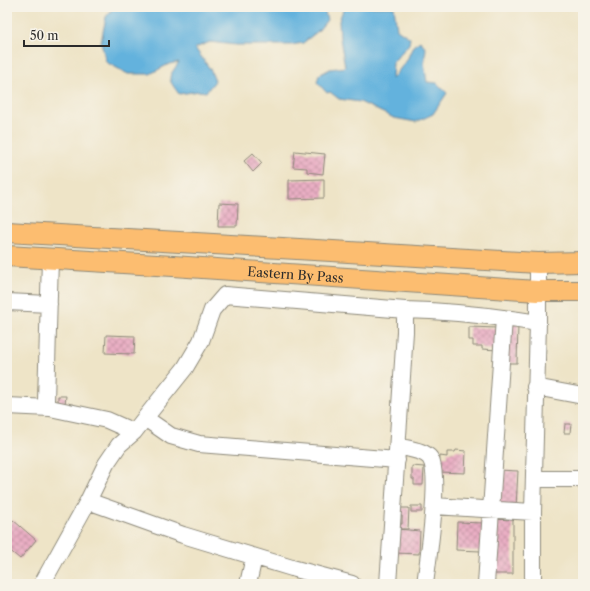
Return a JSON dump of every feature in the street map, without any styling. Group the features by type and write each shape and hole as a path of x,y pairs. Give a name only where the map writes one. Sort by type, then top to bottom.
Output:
{"main road":[{"name":"Eastern By Pass","path":"7,232 538,263 582,261"},
{"name":"Eastern By Pass","path":"7,256 537,291 583,291"}],"street":[{"path":"50,259 46,401 50,408"},
{"path":"533,584 538,263"},
{"path":"42,584 106,464 119,445 134,432 146,418 185,368 200,341 212,310 225,295 405,310 446,311 538,323"},
{"path":"7,302 49,304"},
{"path":"388,584 398,453 405,310"},
{"path":"486,584 504,318"},
{"path":"535,386 583,396"},
{"path":"7,406 50,408 107,420 134,432"},
{"path":"146,418 171,436 200,444 425,453 432,462 434,506 425,584"},
{"path":"534,479 583,479"},
{"path":"88,500 182,536 254,557 325,581 352,584"},
{"path":"434,506 533,512"},
{"path":"248,584 254,557"}],"water":[{"path":"114,7 324,7 327,20 318,31 303,43 291,45 236,45 210,42 195,48 210,69 215,81 206,92 199,91 179,94 170,78 179,62 169,64 150,74 128,74 106,62 101,42 106,17"},
{"path":"344,7 394,7 397,29 410,38 409,44 393,62 392,79 407,60 413,46 420,41 426,49 424,63 427,82 437,83 447,93 433,114 416,122 394,118 360,102 339,99 330,92 327,93 317,82 319,75 330,69 345,67 340,38 339,21"}],"building":[{"path":"295,151 325,154 323,174 307,172 307,168 293,167"},
{"path":"253,153 262,163 253,172 244,161"},
{"path":"324,179 324,198 289,199 289,180"},
{"path":"219,203 238,204 237,226 218,226"},
{"path":"508,323 518,324 517,363 506,363"},
{"path":"469,327 498,328 498,350 482,349 482,346 473,346 473,340 469,340"},
{"path":"106,335 135,336 134,354 105,353"},
{"path":"58,396 66,396 65,404 58,401"},
{"path":"565,424 571,424 570,433 564,433"},
{"path":"456,450 466,451 465,473 439,472 440,456 447,457 447,452 455,452"},
{"path":"412,466 424,467 423,485 414,485 414,479 412,479"},
{"path":"498,470 518,471 516,507 496,506"},
{"path":"411,506 422,506 422,512 411,512"},
{"path":"397,508 409,508 408,529 396,529 397,524 402,524 402,516 397,516"},
{"path":"494,517 513,517 513,574 493,574"},
{"path":"13,520 36,540 20,559 7,548 7,527"},
{"path":"457,522 483,523 481,551 456,550"},
{"path":"397,529 420,531 419,554 395,553"}]}
